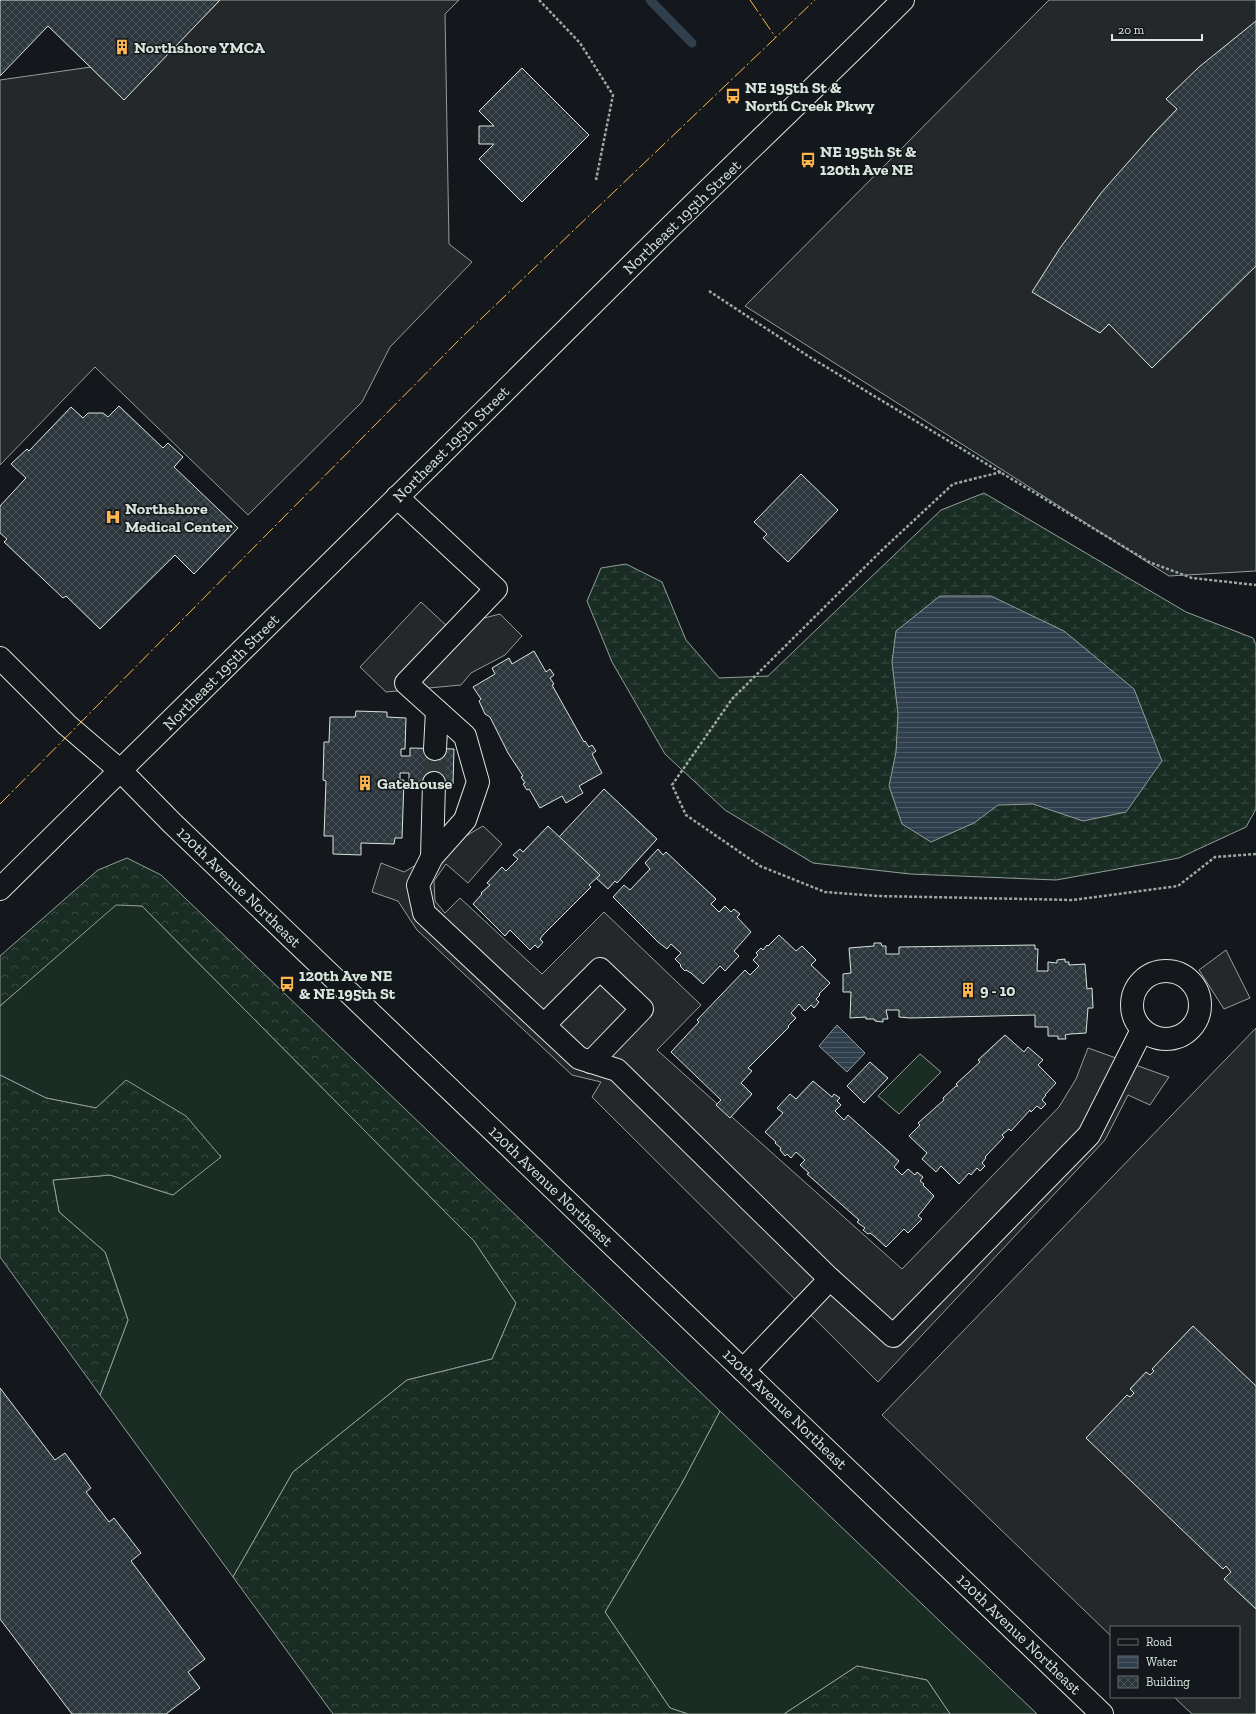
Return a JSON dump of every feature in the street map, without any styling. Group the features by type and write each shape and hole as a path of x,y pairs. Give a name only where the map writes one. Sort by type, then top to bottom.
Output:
{"main road":[{"name":"Northeast 195th Street","path":"0,889 122,772 397,498 903,0"},
{"path":"397,498 496,589 406,683 465,736 478,782 465,820 432,857 418,884 424,913 579,1058 617,1070 830,1278 893,1336 1089,1135 1142,1030"},
{"name":"120th Avenue Northeast","path":"0,658 67,725 122,772 183,834 1102,1714"},
{"path":"435,749 437,711"},
{"path":"432,857 434,783"},
{"path":"544,1025 600,968 642,1009 592,1062"},
{"path":"743,1370 830,1278"}],"path":[{"path":"539,0 580,43 613,95 596,180"},
{"path":"709,291 808,356 1149,562 1192,578 1256,585"},
{"path":"1001,472 953,484 881,551 732,699 672,785 686,815 760,866 826,892 878,896 1073,900 1178,886 1215,857 1256,854"}],"green space":[{"path":"984,493 1186,612 1253,638 1256,645 1256,809 1246,827 1179,858 1056,880 910,874 813,863 725,810 665,754 612,662 587,601 601,568 626,564 662,582 686,640 719,678 768,676 941,510"},
{"path":"127,858 161,875 720,1411 682,1483 605,1612 670,1708 688,1714 333,1714 233,1577 293,1472 407,1380 492,1359 516,1303 474,1241 142,906 116,905 0,1006 0,956 98,870"},
{"path":"116,904 142,906 474,1241 516,1303 492,1359 407,1380 293,1472 233,1577 100,1395 128,1320 105,1252 59,1212 53,1180 110,1175 173,1195 221,1156 96,1108 46,1098 0,1075 0,1006"},
{"path":"920,1054 941,1072 899,1114 878,1096"},
{"path":"0,1075 46,1098 96,1108 126,1080 186,1116 221,1157 173,1195 110,1175 53,1180 59,1212 105,1252 128,1320 100,1395 0,1257"},
{"path":"720,1411 1037,1714 950,1714 927,1680 857,1666 784,1714 688,1714 670,1708 605,1612 682,1483"},
{"path":"857,1666 927,1680 950,1714 784,1714"}],"shaded area":[{"path":"220,0 459,0 445,14 449,244 472,262 390,347 362,402 248,515 95,367 0,465 0,80 91,67 124,99"},
{"path":"1049,0 1256,0 1256,571 1169,576 745,306"},
{"path":"421,602 448,627 500,614 522,636 505,655 471,673 461,685 386,692 360,667"},
{"path":"483,826 502,844 468,883 446,864 434,881 435,901 445,913 460,898 542,974 604,912 701,1005 657,1050 902,1269 1059,1107 1076,1079 1088,1048 1169,1077 1150,1105 1128,1095 1105,1140 878,1382 592,1097 601,1082 572,1075 417,930 398,901 372,892 381,863 404,872"},
{"path":"1226,950 1250,998 1224,1009 1199,970"},
{"path":"1256,1028 1256,1714 1192,1714 1175,1698 1240,1698 1240,1626 1110,1626 1110,1635 882,1415"}],"water":[{"path":"940,596 991,596 1064,631 1134,689 1162,761 1126,812 1083,821 1033,804 998,805 974,823 931,842 902,824 889,786 896,752 898,714 892,662 896,631"},
{"path":"837,1025 865,1053 847,1072 819,1046"}],"building":[{"name":"Northshore YMCA","path":"0,0 220,0 124,100 48,26 0,76"},
{"path":"1256,21 1256,266 1152,368 1109,324 1100,333 1032,292 1060,248 1101,193 1177,109 1166,99 1199,67"},
{"path":"522,68 589,135 522,202 479,159 494,144 479,144 479,126 494,126 479,111"},
{"name":"Northshore Medical Center","path":"119,406 163,448 168,443 183,457 174,467 238,528 194,574 175,555 100,629 66,596 63,598 4,542 7,539 0,533 0,506 26,478 11,464 27,449 29,451 71,407 83,418 88,413 103,413 108,417"},
{"path":"801,474 838,510 788,562 763,538 767,534 754,522"},
{"path":"534,651 546,672 550,669 554,675 550,678 554,684 552,685 584,742 585,741 589,747 592,745 596,751 592,754 602,773 579,786 583,793 566,803 562,796 540,808 529,789 527,790 523,784 525,783 521,777 523,776 508,753 490,717 485,714 479,701 481,699 473,687 495,674 492,668 509,658 512,664"},
{"name":"Gatehouse","path":"356,711 387,712 387,717 406,718 405,749 401,749 401,756 410,756 410,748 454,749 453,784 409,782 409,773 400,773 400,780 404,780 402,838 395,838 394,844 361,843 361,855 333,854 333,836 324,836 326,781 323,780 324,742 329,742 330,717 355,717"},
{"path":"604,789 657,839 617,883 615,881 608,889 596,878 600,875 559,837"},
{"path":"548,826 600,875 589,885 591,887 543,935 540,939 543,942 538,948 535,945 530,950 510,930 505,936 473,904 482,894 481,893 490,885 487,883 502,867 506,871 518,859 513,855 520,849 523,852"},
{"path":"658,849 663,855 666,852 716,899 711,904 719,912 725,906 731,912 734,909 740,914 737,917 751,932 734,951 739,956 725,971 720,966 703,984 691,973 686,970 685,971 675,959 681,953 671,944 667,949 658,942 613,897 624,885 630,890 650,869 645,863"},
{"path":"779,935 796,951 802,946 816,960 811,965 830,983 819,994 820,995 816,999 819,1002 814,1008 811,1005 805,1011 799,1004 791,1013 796,1018 788,1026 789,1027 748,1068 752,1071 741,1083 752,1094 730,1118 716,1105 721,1100 671,1052 699,1022 697,1020 745,970 750,975 759,966 753,960 758,955 756,953 761,948 763,950"},
{"name":"9 - 10","path":"874,943 881,943 882,946 886,946 886,954 899,954 899,947 1035,945 1035,949 1038,949 1037,971 1048,971 1048,962 1057,963 1057,960 1065,959 1065,962 1069,962 1069,965 1085,964 1087,989 1092,988 1093,1008 1088,1008 1086,1033 1065,1035 1066,1039 1058,1039 1058,1036 1048,1036 1048,1027 1035,1027 1035,1015 910,1018 899,1017 899,1010 886,1010 888,1019 883,1019 883,1022 875,1021 874,1019 866,1019 866,1017 850,1018 851,992 843,992 843,974 851,973 849,948 874,946"},
{"path":"1005,1035 1024,1052 1028,1047 1043,1060 1038,1065 1056,1083 1042,1100 1046,1104 1041,1109 1037,1106 1031,1112 1030,1110 1011,1131 1009,1129 1002,1135 1004,1137 985,1157 986,1158 982,1163 985,1166 980,1171 977,1168 971,1175 969,1173 959,1184 941,1166 936,1172 922,1159 927,1153 909,1136 920,1125 918,1123 944,1100 943,1098 956,1086 958,1086 956,1084 980,1062 978,1060"},
{"path":"870,1062 888,1078 864,1103 847,1086"},
{"path":"813,1081 832,1097 834,1094 840,1098 837,1101 841,1105 835,1111 844,1120 848,1115 899,1161 894,1167 902,1175 908,1169 915,1175 917,1172 923,1177 920,1181 934,1196 918,1216 922,1219 908,1233 904,1229 886,1247 870,1233 868,1234 863,1230 865,1228 857,1222 859,1220 807,1174 809,1173 800,1165 805,1160 796,1152 791,1158 787,1154 785,1156 780,1150 781,1148 775,1143 776,1142 765,1132 783,1113 777,1108 790,1094 796,1099"},
{"path":"1193,1326 1256,1386 1256,1609 1224,1579 1231,1572 1226,1566 1223,1569 1086,1438 1127,1395 1130,1397 1134,1393 1130,1389 1146,1372 1150,1375 1154,1371 1152,1369"},
{"path":"0,1388 55,1460 65,1453 91,1488 86,1492 109,1522 114,1518 141,1553 131,1561 205,1659 188,1672 200,1688 166,1714 72,1714 0,1619"}],"waterway":[{"path":"650,0 692,43"}],"tunnel":[{"path":"434,783 435,749"}],"power":[{"path":"750,0 776,38"},
{"path":"0,804 462,337 815,0"}],"place":[{"name":"Northshore YMCA","path":"122,47"},
{"name":"NE 195th St & North Creek Pkwy","path":"733,96"},
{"name":"NE 195th St & 120th Ave NE","path":"808,160"},
{"name":"Northshore Medical Center","path":"113,517"},
{"name":"Gatehouse","path":"365,783"},
{"name":"120th Ave NE & NE 195th St","path":"287,984"},
{"name":"9 - 10","path":"968,990"}]}
